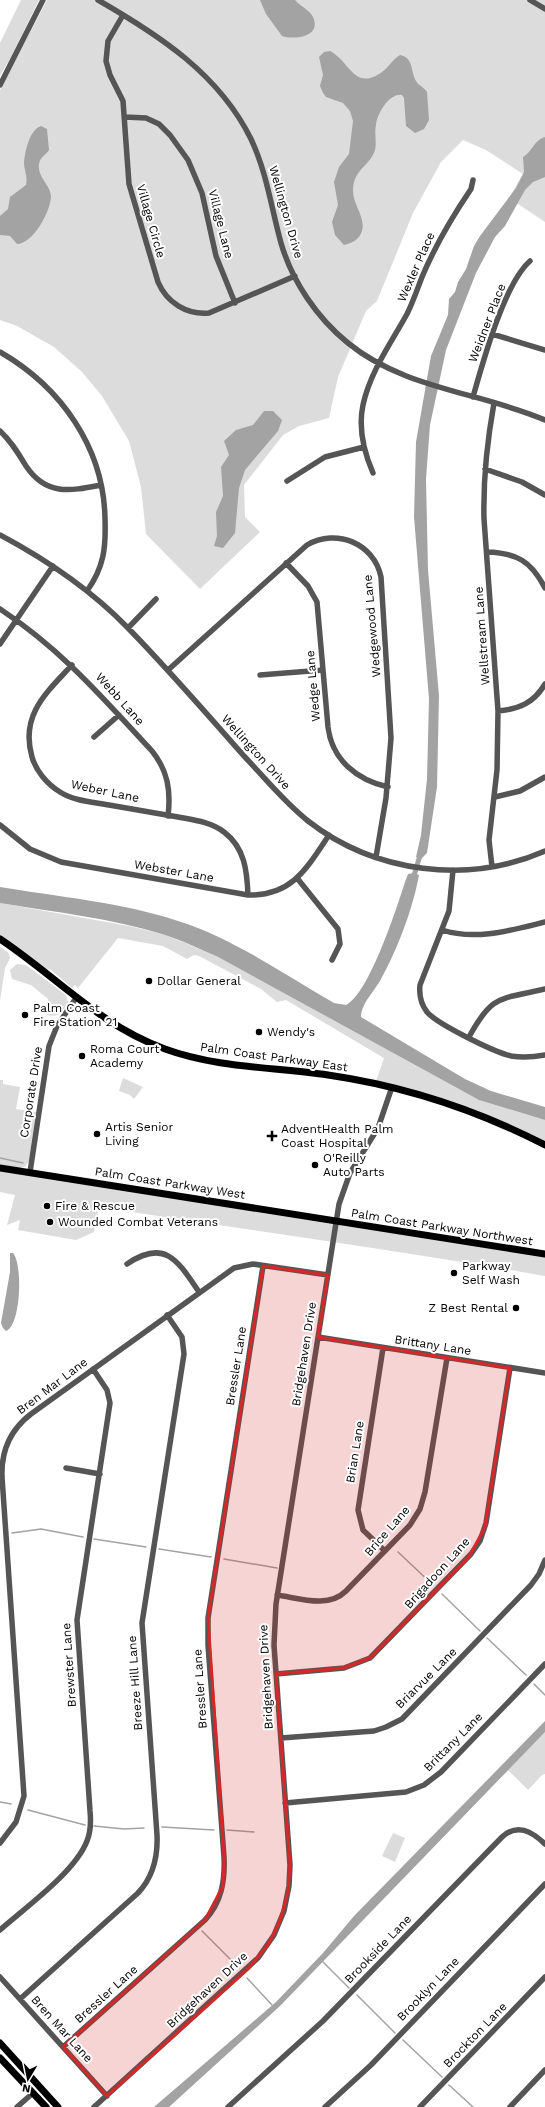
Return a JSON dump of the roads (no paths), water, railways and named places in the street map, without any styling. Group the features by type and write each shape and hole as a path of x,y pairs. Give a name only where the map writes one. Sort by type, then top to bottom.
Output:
{"main road":[{"name":"Palm Coast Parkway East","path":"0,939 76,998 121,1029 153,1044 183,1055 226,1064 338,1077 392,1088 465,1110 545,1146"},
{"name":"Palm Coast Parkway West","path":"0,1168 336,1221"},
{"name":"Palm Coast Parkway Northwest","path":"336,1221 545,1254"},
{"path":"0,2043 58,2107"},
{"path":"0,2058 46,2107"}],"street":[{"path":"0,85 43,0"},
{"name":"Wellington Drive","path":"98,0 189,60 211,81 236,114 251,139 262,165 271,196 281,243 295,276 310,302 336,331 356,349 379,364 417,380 545,420"},
{"path":"533,1 545,9"},
{"name":"Village Circle","path":"122,15 108,41 106,57 108,71 122,97 125,117 127,168 130,189 162,290 175,304 196,313 214,312 295,276"},
{"name":"Village Lane","path":"125,117 143,117 159,124 170,135 188,160 202,193 216,256 235,303"},
{"name":"Wexler Place","path":"373,473 364,447 362,425 363,404 368,389 379,364 408,313 438,243 470,189 473,180"},
{"name":"Weidner Place","path":"473,397 492,334 515,282 530,261"},
{"path":"492,334 545,350"},
{"path":"0,352 35,375 54,394 69,412 89,449 101,485 105,514 104,553 98,574 87,591"},
{"name":"Wellstream Lane","path":"492,867 489,840 495,797 498,711 484,511 485,469 494,403"},
{"path":"0,431 12,444 33,475 47,486 66,490 101,485"},
{"path":"287,481 325,457 364,447"},
{"path":"485,469 522,482 545,495"},
{"name":"Wellington Drive","path":"0,535 53,566 87,591 128,628 281,795 303,817 329,835 347,845 376,857 404,865 426,869 453,870 492,867 518,861 545,851"},
{"name":"Wedgewood Lane","path":"168,670 310,543 325,538 336,537 349,540 360,546 370,555 378,568 381,584 391,716 388,787 376,857"},
{"path":"487,552 507,553 521,559 534,570 545,588"},
{"name":"Wedge Lane","path":"286,563 308,586 316,599 328,730 337,754 347,767 358,776 371,783 388,787"},
{"path":"0,644 53,566"},
{"path":"128,628 156,599"},
{"name":"Webb Lane","path":"0,609 17,620 72,665 152,751 162,766 169,789 168,816"},
{"name":"Weber Lane","path":"72,665 43,697 33,714 29,740 32,755 38,769 52,786 71,797 208,823 230,836 240,850 244,859 248,895"},
{"path":"260,675 323,670"},
{"path":"498,711 517,708 528,703 540,693 545,684"},
{"path":"94,737 119,715"},
{"path":"495,797 520,791 545,777"},
{"name":"Webster Lane","path":"0,826 30,849 61,862 248,895 273,892 297,878 309,866 329,835"},
{"path":"453,870 451,902 442,930 421,982 421,999 426,1010 433,1017 496,1051 512,1056 530,1057 545,1055"},
{"path":"297,878 338,929 340,944 332,960"},
{"path":"442,930 462,935 483,934 545,922"},
{"path":"469,1037 482,1014 494,1002 507,997 545,989"},
{"name":"Corporate Drive","path":"30,1172 49,1046 59,1021 76,998"},
{"name":"Bridgehaven Drive","path":"94,2107 248,1970 271,1940 284,1911 289,1886 290,1865 274,1634 277,1595 341,1197 348,1178 378,1128 392,1088"},
{"path":"127,1264 147,1253 165,1254 178,1263 199,1292"},
{"name":"Bren Mar Lane","path":"0,1843 16,1822 24,1796 2,1477 4,1454 10,1438 21,1422 234,1268 247,1264 328,1275"},
{"name":"Bressler Lane","path":"63,2047 205,1920 214,1907 223,1886 224,1857 208,1645 208,1618 263,1266"},
{"name":"Breeze Hill Lane","path":"20,1999 138,1893 148,1879 156,1861 157,1835 142,1623 184,1354 182,1337 167,1315"},
{"name":"Brittany Lane","path":"318,1337 545,1374"},
{"name":"Brian Lane","path":"383,1348 358,1510 363,1530 385,1551"},
{"name":"Brice Lane","path":"277,1595 318,1601 334,1600 344,1593 410,1525 423,1502 447,1358"},
{"name":"Brigadoon Lane","path":"276,1674 344,1668 370,1658 471,1554 480,1541 486,1523 510,1368"},
{"name":"Brewster Lane","path":"0,1930 72,1865 83,1849 89,1834 90,1811 77,1620 110,1400 105,1386 93,1369"},
{"path":"66,1468 100,1474"},
{"name":"Briarvue Lane","path":"281,1738 374,1731 402,1719 531,1585 539,1574 545,1560"},
{"name":"Brittany Lane","path":"285,1802 393,1795 419,1788 441,1772 545,1664"},
{"name":"Brookside Lane","path":"228,2107 323,2022 504,1834 515,1830 527,1830 535,1834 545,1844"},
{"name":"Brooklyn Lane","path":"325,2107 371,2065 545,1884"},
{"name":"Bren Mar Lane","path":"0,1977 107,2096"},
{"name":"Brockton Lane","path":"420,2107 545,1978"},
{"path":"510,2107 545,2070"},
{"path":"17,2107 33,2093"}],"waterway":[{"path":"413,879 421,852"},
{"path":"0,1158 23,1163"},
{"path":"12,1533 41,1529 83,1537"},
{"path":"94,1539 146,1547"},
{"path":"159,1549 211,1557"},
{"path":"398,1552 433,1585"},
{"path":"224,1559 277,1568"},
{"path":"442,1594 480,1631"},
{"path":"487,1638 526,1675"},
{"path":"534,1684 545,1695"},
{"path":"0,1802 11,1804"},
{"path":"28,1810 85,1825"},
{"path":"94,1826 124,1829 144,1828"},
{"path":"162,1827 214,1830"},
{"path":"227,1830 254,1832"},
{"path":"202,1931 239,1968"},
{"path":"323,1962 349,1988"},
{"path":"247,1978 272,2005"},
{"path":"357,1995 395,2033"},
{"path":"403,2040 442,2077"},
{"path":"449,2085 473,2107"}],"place":[{"name":"Dollar General","path":"149,981"},
{"name":"Palm Coast Fire Station 21","path":"25,1015"},
{"name":"Wendy's","path":"259,1032"},
{"name":"Roma Court Academy","path":"82,1056"},
{"name":"Artis Senior Living","path":"97,1134"},
{"name":"AdventHealth Palm Coast Hospital","path":"272,1136"},
{"name":"O'Reilly Auto Parts","path":"315,1165"},
{"name":"Fire & Rescue","path":"47,1206"},
{"name":"Wounded Combat Veterans","path":"50,1222"},
{"name":"Parkway Self Wash","path":"454,1273"},
{"name":"Z Best Rental","path":"516,1308"}]}
